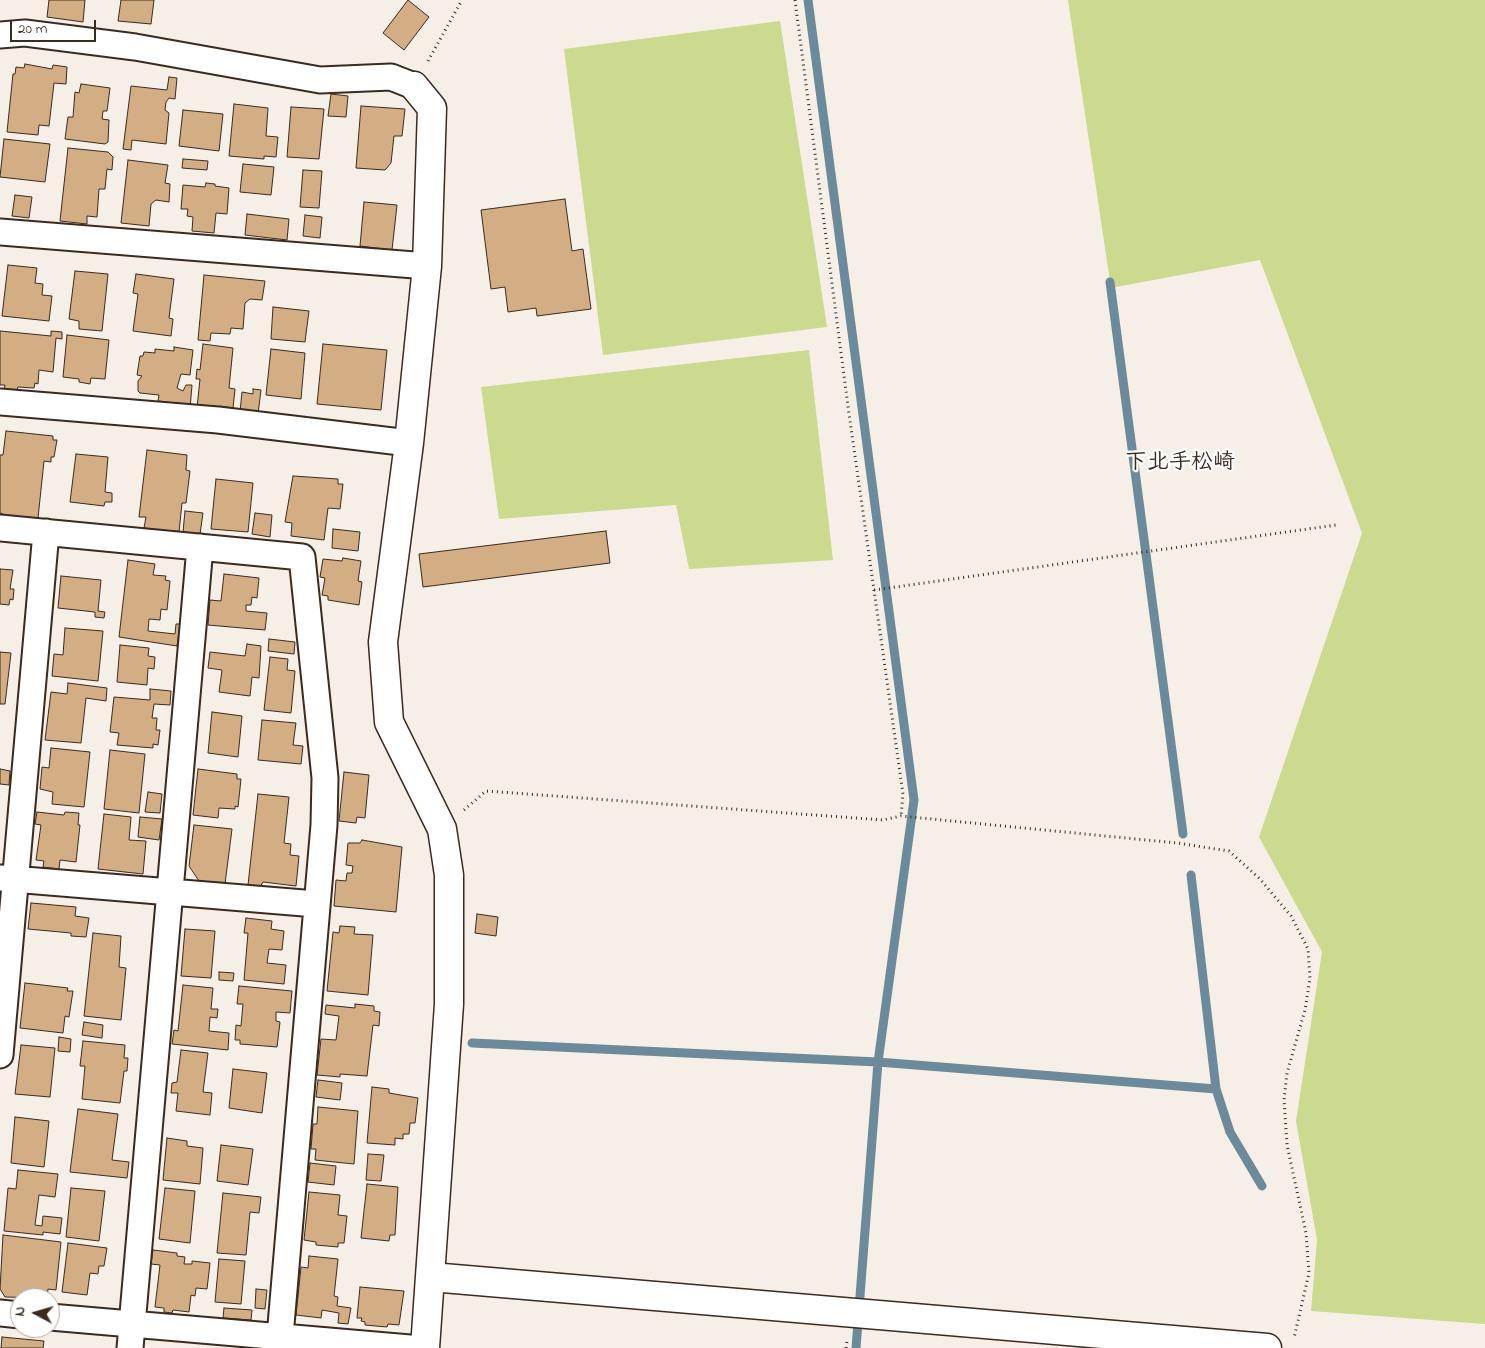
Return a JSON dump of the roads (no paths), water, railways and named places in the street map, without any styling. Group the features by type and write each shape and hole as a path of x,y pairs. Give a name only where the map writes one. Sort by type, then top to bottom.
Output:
{"street":[{"path":"0,35 25,33 135,47 320,80 391,77 414,86 432,108 427,266 409,443 383,642 390,722 442,829 449,875 449,1004 426,1348"},
{"path":"0,232 427,266"},
{"path":"0,402 218,420 409,443"},
{"path":"0,528 302,557 325,778 324,825 279,1342"},
{"path":"0,1055 8,879 46,532"},
{"path":"131,1336 200,547"},
{"path":"8,879 316,904"},
{"path":"431,1277 1267,1348"},
{"path":"60,1319 131,1336 410,1348"}],"waterway":[{"path":"808,0 914,800 878,1062 856,1348"},
{"path":"1110,282 1183,834"},
{"path":"1191,875 1216,1089"},
{"path":"472,1043 878,1062 1216,1089 1230,1132 1262,1186"}],"district":[{"name":"下北手松崎","path":"1180,464"}]}
